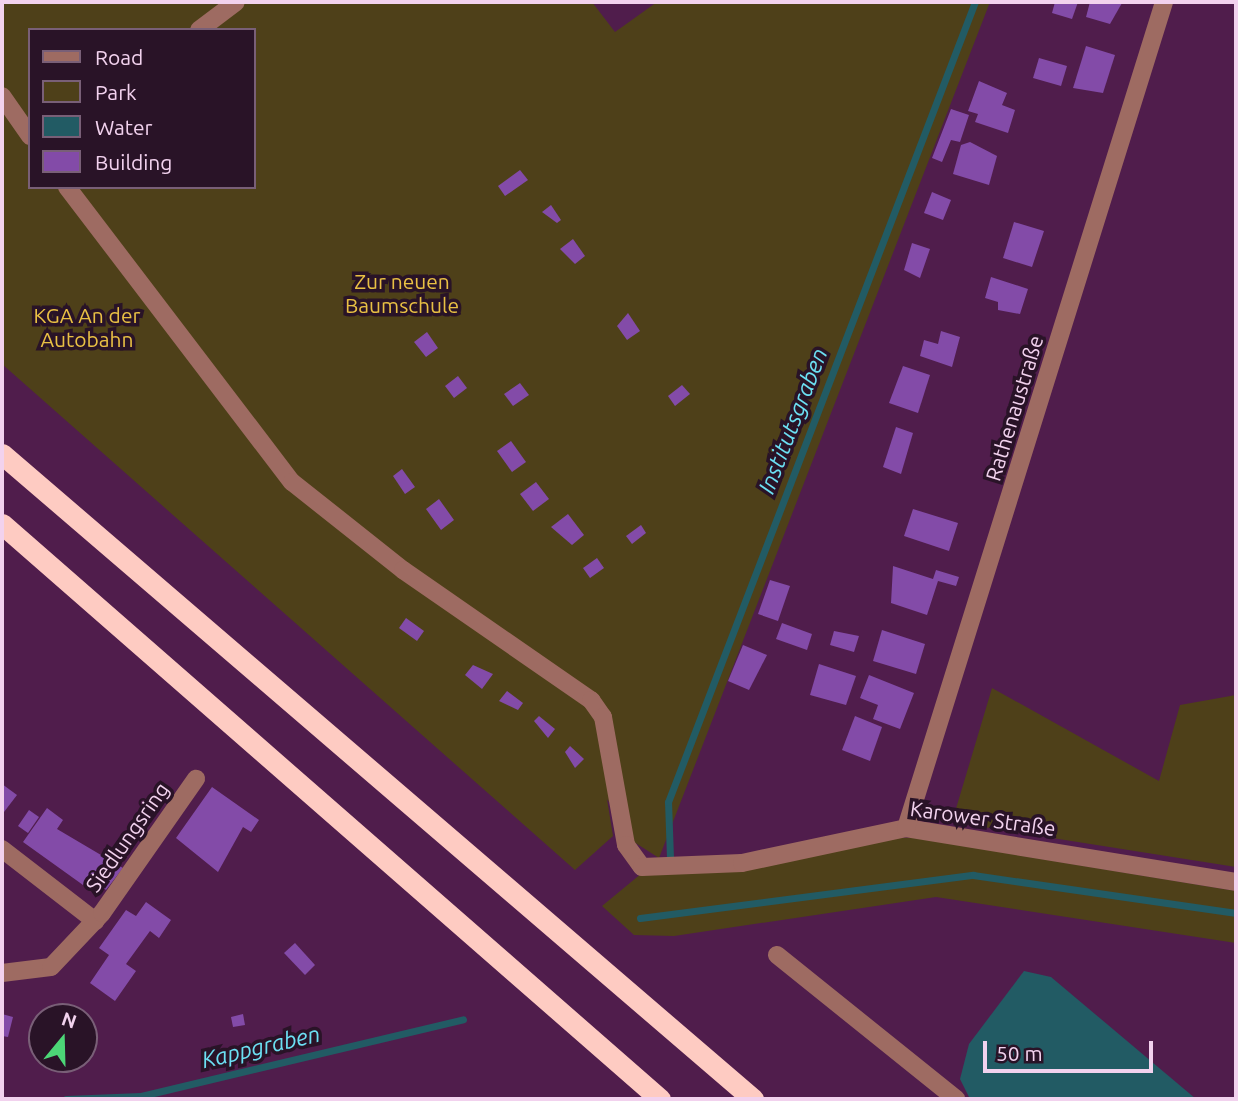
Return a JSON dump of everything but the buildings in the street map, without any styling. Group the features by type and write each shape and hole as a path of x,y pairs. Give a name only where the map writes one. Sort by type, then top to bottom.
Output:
{"highway":[{"path":"2,454 753,1099"},
{"path":"2,524 660,1099"}],"street":[{"path":"202,28 236,2"},
{"name":"Rathenaustraße","path":"906,828 1164,2"},
{"path":"2,96 28,133"},
{"name":"Karower Straße","path":"69,189 292,482 403,569 591,700 603,717 626,845 642,867 742,863 906,828 1236,882"},
{"name":"Siedlungsring","path":"2,973 51,967 94,921 196,779"},
{"name":"Siedlungsring","path":"2,849 94,921"},
{"path":"777,955 956,1099"}],"green space":[{"path":"2,2 592,2 615,32 657,2 990,2 659,858 634,842 607,799 613,836 575,870 2,364"},
{"path":"992,688 1159,781 1180,705 1236,695 1236,867 952,822"},
{"path":"877,837 915,838 1236,891 1236,943 936,897 674,936 634,935 602,906 642,873"}],"water":[{"path":"1024,971 1051,977 1196,1099 970,1099 960,1079 969,1044"}],"waterway":[{"name":"Institutsgraben","path":"670,858 668,802 975,2"},
{"path":"640,918 973,875 1236,913"},
{"name":"Kappgraben","path":"66,1099 141,1096 463,1019"}],"park label":[{"name":"Zur neuen Baumschule","path":"402,293"},
{"name":"KGA An der Autobahn","path":"87,327"}]}
